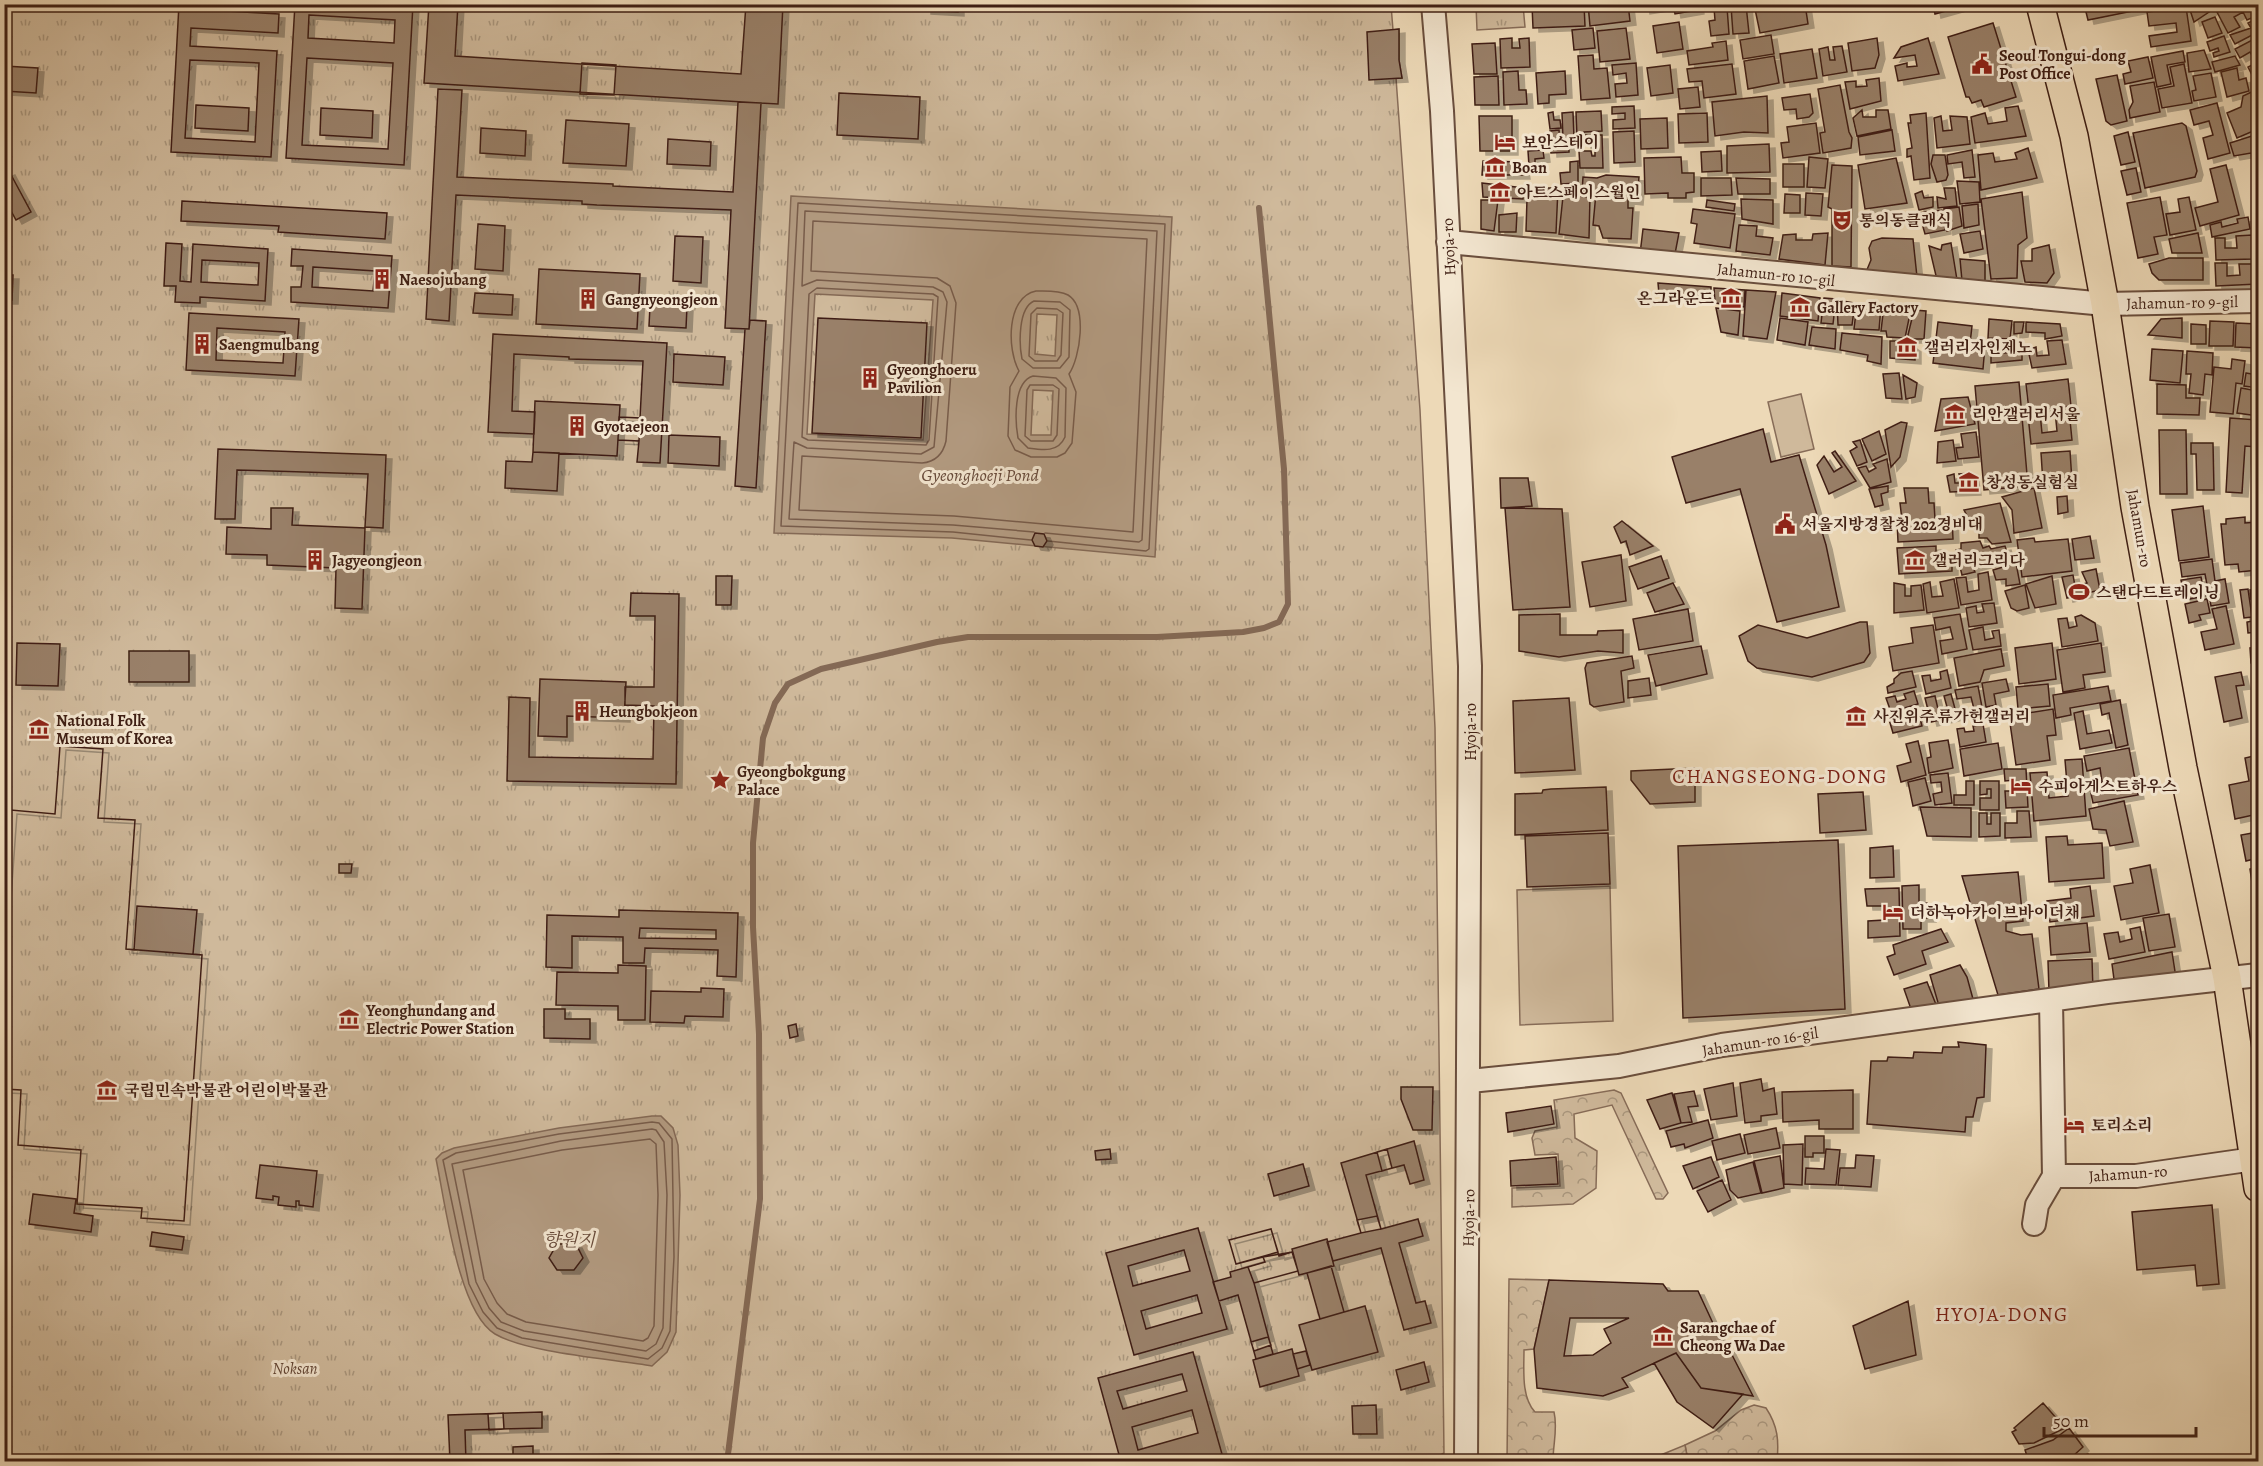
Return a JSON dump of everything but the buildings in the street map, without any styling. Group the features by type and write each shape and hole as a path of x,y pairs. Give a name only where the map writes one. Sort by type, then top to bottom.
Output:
{"main road":[{"name":"Jahamun-ro","path":"2040,4 2074,136 2105,304 2135,507 2183,768 2227,978 2259,1188"}],"street":[{"name":"Hyoja-ro","path":"1432,4 1442,111 1470,666 1470,1081 1466,1461"},
{"name":"Jahamun-ro 10-gil","path":"1448,242 2105,304"},
{"name":"Jahamun-ro 9-gil","path":"2105,304 2259,301"},
{"name":"Jahamun-ro 16-gil","path":"1470,1081 1619,1066 1722,1045 2051,1000 2259,975"},
{"path":"2034,1224 2037,1205 2054,1176 2051,1000"},
{"name":"Jahamun-ro","path":"2054,1176 2136,1176 2254,1159"}],"green space":[{"name":"Gyeongbokgung Palace","path":"5,5 1391,5 1393,30 1399,29 1399,60 1402,78 1396,78 1420,410 1435,728 1444,1453 1428,1462 5,1462"},
{"path":"1476,5 1523,5 1525,27 1477,30"},
{"path":"1801,394 1814,449 1781,457 1768,402"},
{"path":"1610,886 1613,1021 1520,1025 1517,890"},
{"path":"1614,1090 1621,1093 1668,1193 1663,1199 1656,1199 1612,1105 1574,1114 1575,1138 1597,1151 1596,1188 1573,1204 1512,1207 1512,1188 1560,1186 1558,1154 1535,1155 1532,1138 1535,1131 1557,1127 1554,1100"},
{"path":"1509,1279 1549,1280 1534,1349 1524,1350 1524,1374 1527,1399 1535,1412 1554,1412 1553,1461 1507,1461"},
{"path":"1754,1405 1766,1408 1773,1421 1778,1440 1777,1461 1688,1461 1685,1445 1715,1431 1741,1410"},
{"path":"1685,1445 1688,1461 1646,1461"}],"water":[{"name":"Gyeonghoeji Pond","path":"791,196 1172,217 1155,557 952,538 774,533","holes":["815,294 933,300 923,440 807,434","1037,314 1057,315 1055,356 1035,354","1033,390 1053,391 1051,435 1031,435"]},
{"name":"향원지","path":"661,1116 673,1128 678,1145 680,1195 676,1332 667,1352 652,1366 548,1351 509,1341 495,1334 482,1322 462,1280 436,1159 442,1153 454,1148 559,1128"}],"waterway":[{"path":"727,1462 760,1199 759,1034 753,927 753,843 763,738 775,703 788,684 821,669 968,637 1157,637 1243,632 1279,622 1288,604 1284,469 1259,208"}],"place":[{"name":"Seoul Tongui-dong Post Office","path":"1982,64"},
{"name":"보안스테이","path":"1505,142"},
{"name":"Boan","path":"1495,167"},
{"name":"아트스페이스월인","path":"1500,192"},
{"name":"통의동클래식","path":"1842,220"},
{"name":"Naesojubang","path":"382,279"},
{"name":"온그라운드","path":"1731,298"},
{"name":"Gangnyeongjeon","path":"588,299"},
{"name":"Gallery Factory","path":"1800,307"},
{"name":"Saengmulbang","path":"202,344"},
{"name":"갤러리자인제노","path":"1907,347"},
{"name":"Gyeonghoeru Pavilion","path":"870,378"},
{"name":"리안갤러리서울","path":"1955,414"},
{"name":"Gyotaejeon","path":"577,426"},
{"name":"창성동실험실","path":"1969,482"},
{"name":"서울지방경찰청 202경비대","path":"1785,524"},
{"name":"Jagyeongjeon","path":"315,560"},
{"name":"갤러리그리다","path":"1915,560"},
{"name":"스탠다드트레이닝","path":"2079,592"},
{"name":"Heungbokjeon","path":"582,711"},
{"name":"사진위주 류가헌갤러리","path":"1856,716"},
{"name":"National Folk Museum of Korea","path":"39,729"},
{"name":"Gyeongbokgung Palace","path":"720,780"},
{"name":"수피아게스트하우스","path":"2021,786"},
{"name":"더하녹아카이브바이더채","path":"1893,912"},
{"name":"Yeonghundang and Electric Power Station","path":"349,1019"},
{"name":"국립민속박물관 어린이박물관","path":"107,1090"},
{"name":"토리소리","path":"2074,1125"},
{"name":"Sarangchae of Cheong Wa Dae","path":"1663,1336"}],"district":[{"name":"CHANGSEONG-DONG","path":"1780,776"},
{"name":"HYOJA-DONG","path":"2002,1314"}],"park label":[{"name":"Noksan","path":"295,1368"}]}
